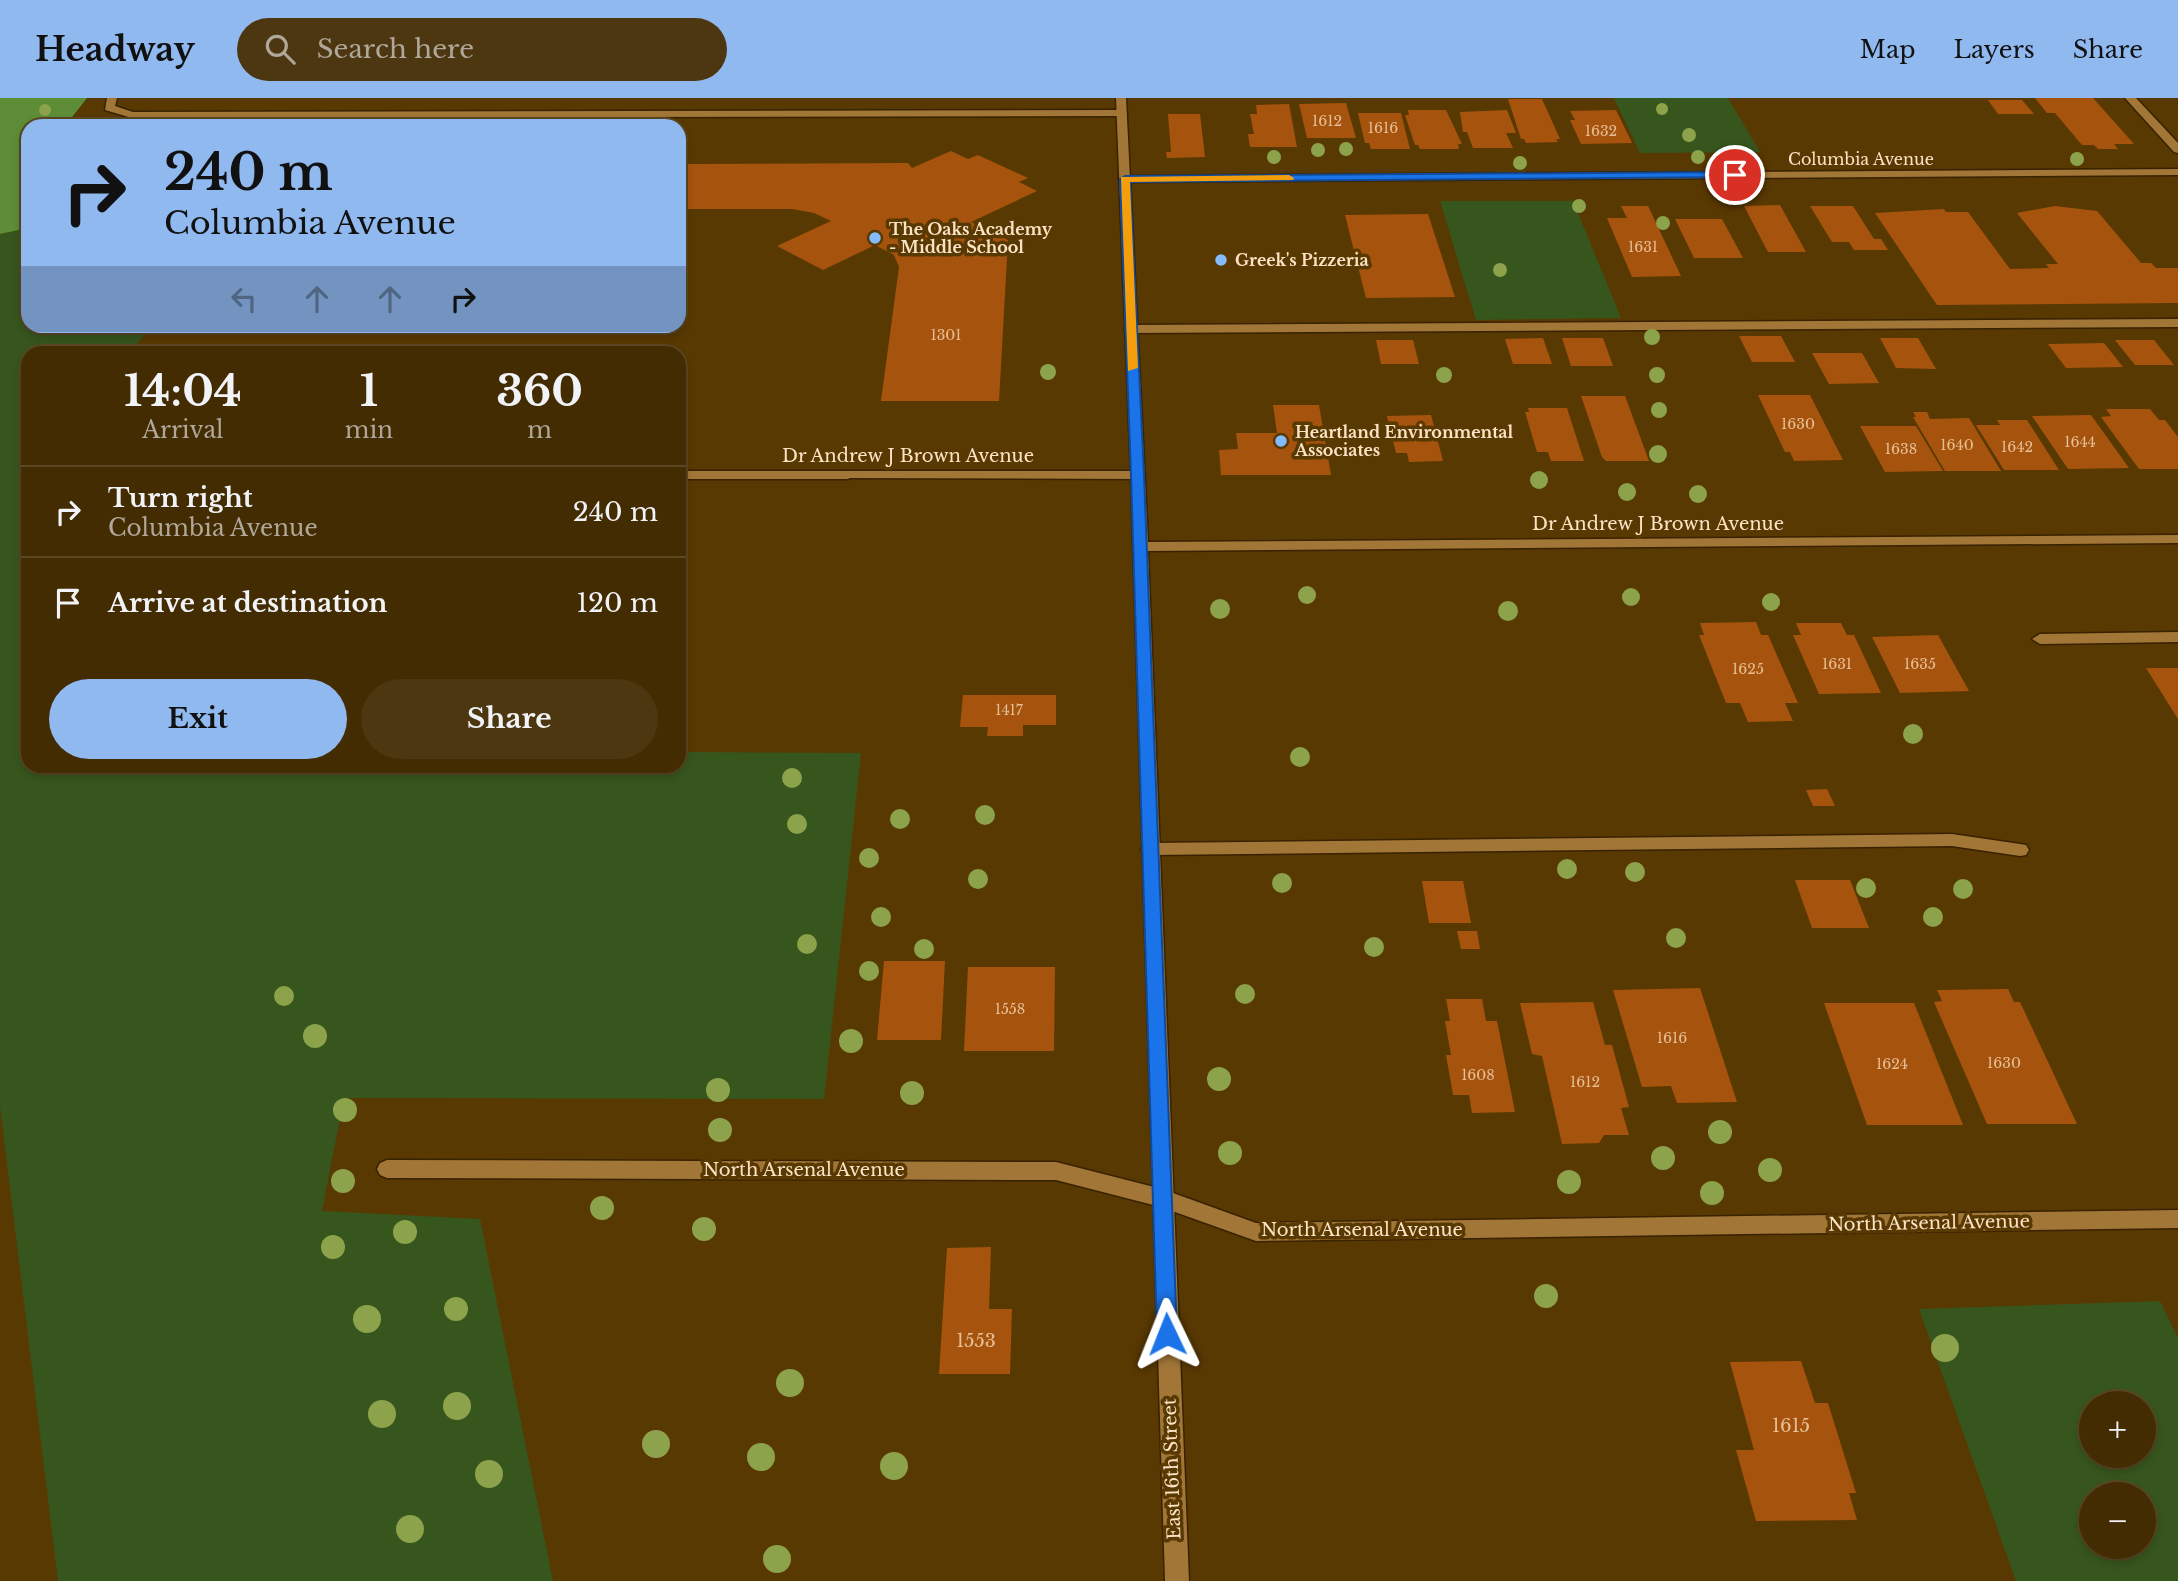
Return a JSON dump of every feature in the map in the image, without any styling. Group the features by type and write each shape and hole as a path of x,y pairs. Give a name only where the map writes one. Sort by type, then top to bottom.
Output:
{"street":[{"name":"East 16th Street","path":"1121,98 1138,475 1177,1581"},
{"path":"2130,98 2178,150"},
{"path":"110,103 132,115 1122,113"},
{"name":"Columbia Avenue","path":"1125,179 2178,172"},
{"path":"1130,329 2178,323"},
{"name":"Dr Andrew J Brown Avenue","path":"686,475 1138,475"},
{"name":"Dr Andrew J Brown Avenue","path":"1139,547 2178,539"},
{"path":"2040,639 2178,637"},
{"path":"1150,849 1952,840 2020,850"},
{"name":"North Arsenal Avenue","path":"387,1169 1056,1171 1162,1198 1256,1232 2178,1219"}],"green space":[{"path":"0,98 87,98 70,119 21,119 21,230 0,234"},
{"path":"1614,98 1728,98 1760,152 1640,153"},
{"path":"1440,201 1573,201 1621,318 1476,320"},
{"path":"21,230 21,333 145,333 136,346 21,346 21,773 686,773 686,752 861,753 824,1099 344,1098 322,1211 480,1219 553,1581 58,1581 0,1106 0,234"},
{"path":"2160,1301 2178,1338 2178,1581 2016,1581 1919,1309"}],"building":[{"path":"2035,98 2093,98 2134,144 2114,144 2118,149 2098,149 2094,145 2082,145 2055,113 2047,113"},
{"path":"1508,99 1542,99 1560,139 1556,139 1558,142 1526,143 1521,139"},
{"path":"1988,100 2022,100 2034,114 1998,114"},
{"path":"1346,103 1356,138 1307,138 1299,104"},
{"path":"1289,104 1297,147 1250,147 1248,134 1254,134 1250,114 1257,114 1256,105"},
{"path":"1408,110 1446,110 1462,144 1458,144 1459,149 1420,149 1415,145 1405,115 1409,115"},
{"path":"1507,110 1516,133 1506,133 1513,148 1473,148 1467,132 1463,132 1460,112"},
{"path":"1616,110 1632,143 1581,144 1570,120 1575,120 1570,111"},
{"path":"1358,113 1401,113 1410,149 1371,149 1369,143 1365,143"},
{"path":"1168,114 1200,114 1205,157 1167,158 1166,152 1171,152"},
{"name":"The Oaks Academy - Middle School","path":"951,151 968,159 978,155 1028,178 1019,182 1037,191 971,222 1008,240 999,401 881,401 899,267 894,255 875,245 823,270 777,246 831,221 814,213 792,209 686,209 686,164 908,163 912,168"},
{"path":"1780,205 1806,252 1768,252 1744,206"},
{"path":"1621,206 1648,206 1681,276 1632,277 1607,218 1627,218"},
{"path":"1810,206 1853,206 1874,239 1881,239 1888,250 1854,250 1849,242 1832,242"},
{"path":"2055,206 2097,211 2141,263 2151,263 2156,268 2178,268 2178,303 1937,305 1875,213 1944,209 1946,212 1968,212 2010,269 2049,268 2046,264 2058,264 2017,213"},
{"path":"1428,214 1455,297 1366,298 1345,215"},
{"path":"1675,219 1722,219 1743,258 1694,258"},
{"path":"1739,336 1781,336 1795,362 1752,362"},
{"path":"1543,338 1552,364 1513,364 1505,339"},
{"path":"1562,338 1603,338 1613,366 1571,366"},
{"path":"1880,338 1918,338 1936,369 1896,368"},
{"path":"1376,340 1413,340 1419,364 1381,364"},
{"path":"2115,340 2154,340 2174,365 2135,365"},
{"path":"2104,343 2123,367 2066,368 2048,344"},
{"path":"1812,353 1862,353 1879,383 1829,384"},
{"path":"1758,395 1810,395 1843,460 1794,461 1790,452 1785,452"},
{"path":"1581,396 1625,396 1649,461 1606,461 1602,457"},
{"name":"Heartland Environmental Associates","path":"1273,405 1319,405 1331,475 1221,475 1219,450 1238,449 1236,433 1277,433"},
{"path":"1528,408 1567,408 1584,461 1551,461 1548,452 1537,452 1525,412 1529,412"},
{"path":"2106,409 2150,409 2159,420 2165,420 2178,437 2178,469 2139,469 2101,417 2111,416"},
{"path":"1913,412 1927,412 1930,419 1969,418 2001,471 1945,471 1913,417 1916,417"},
{"path":"1431,415 1443,461 1409,462 1407,453 1396,453 1387,416"},
{"path":"2091,415 2129,468 2068,469 2032,416"},
{"path":"1997,420 2027,420 2059,470 2004,470 1976,425 2000,425"},
{"path":"1860,426 1916,426 1943,471 1885,472"},
{"path":"1756,622 1761,635 1768,635 1798,703 1785,703 1793,721 1748,722 1740,703 1726,703 1699,635 1704,635 1700,623"},
{"path":"1796,623 1841,623 1847,635 1854,635 1881,693 1819,694 1793,635 1801,635"},
{"path":"1938,635 1969,691 1900,693 1872,637"},
{"path":"2146,668 2178,668 2178,719"},
{"path":"963,695 1056,695 1056,725 1023,725 1023,736 987,736 988,727 960,727"},
{"path":"1827,789 1835,806 1813,806 1806,790"},
{"path":"1795,880 1850,880 1869,928 1812,928"},
{"path":"1422,881 1463,881 1471,923 1429,923"},
{"path":"1457,931 1477,931 1480,949 1461,949"},
{"path":"884,961 945,961 941,1040 877,1040"},
{"path":"968,967 1055,967 1054,1051 964,1051"},
{"path":"1700,988 1737,1102 1677,1103 1671,1086 1642,1087 1613,990"},
{"path":"2008,989 2014,1002 2020,1002 2077,1124 1987,1124 1934,1002 1942,1001 1937,990"},
{"path":"1446,999 1482,999 1486,1021 1497,1021 1515,1112 1472,1113 1469,1095 1453,1095 1446,1055 1451,1055 1445,1021 1450,1021"},
{"path":"1593,1002 1605,1045 1612,1045 1629,1107 1621,1108 1629,1135 1604,1135 1599,1143 1562,1144 1542,1056 1532,1054 1520,1003"},
{"path":"1824,1003 1914,1003 1963,1125 1867,1125"},
{"path":"991,1247 989,1309 1012,1309 1010,1374 939,1374 947,1248"},
{"path":"1801,1361 1815,1403 1828,1403 1856,1493 1849,1493 1857,1520 1756,1521 1736,1450 1754,1450 1730,1362"}],"slow traffic":[{"path":"1132,368 1125,179 1289,178"}],"place":[{"name":"The Oaks Academy - Middle School","path":"875,238"},
{"name":"Greek's Pizzeria","path":"1221,260"},
{"name":"Heartland Environmental Associates","path":"1281,441"}],"route":[{"path":"1167,1334 1138,475 1125,179 1735,175"}]}
